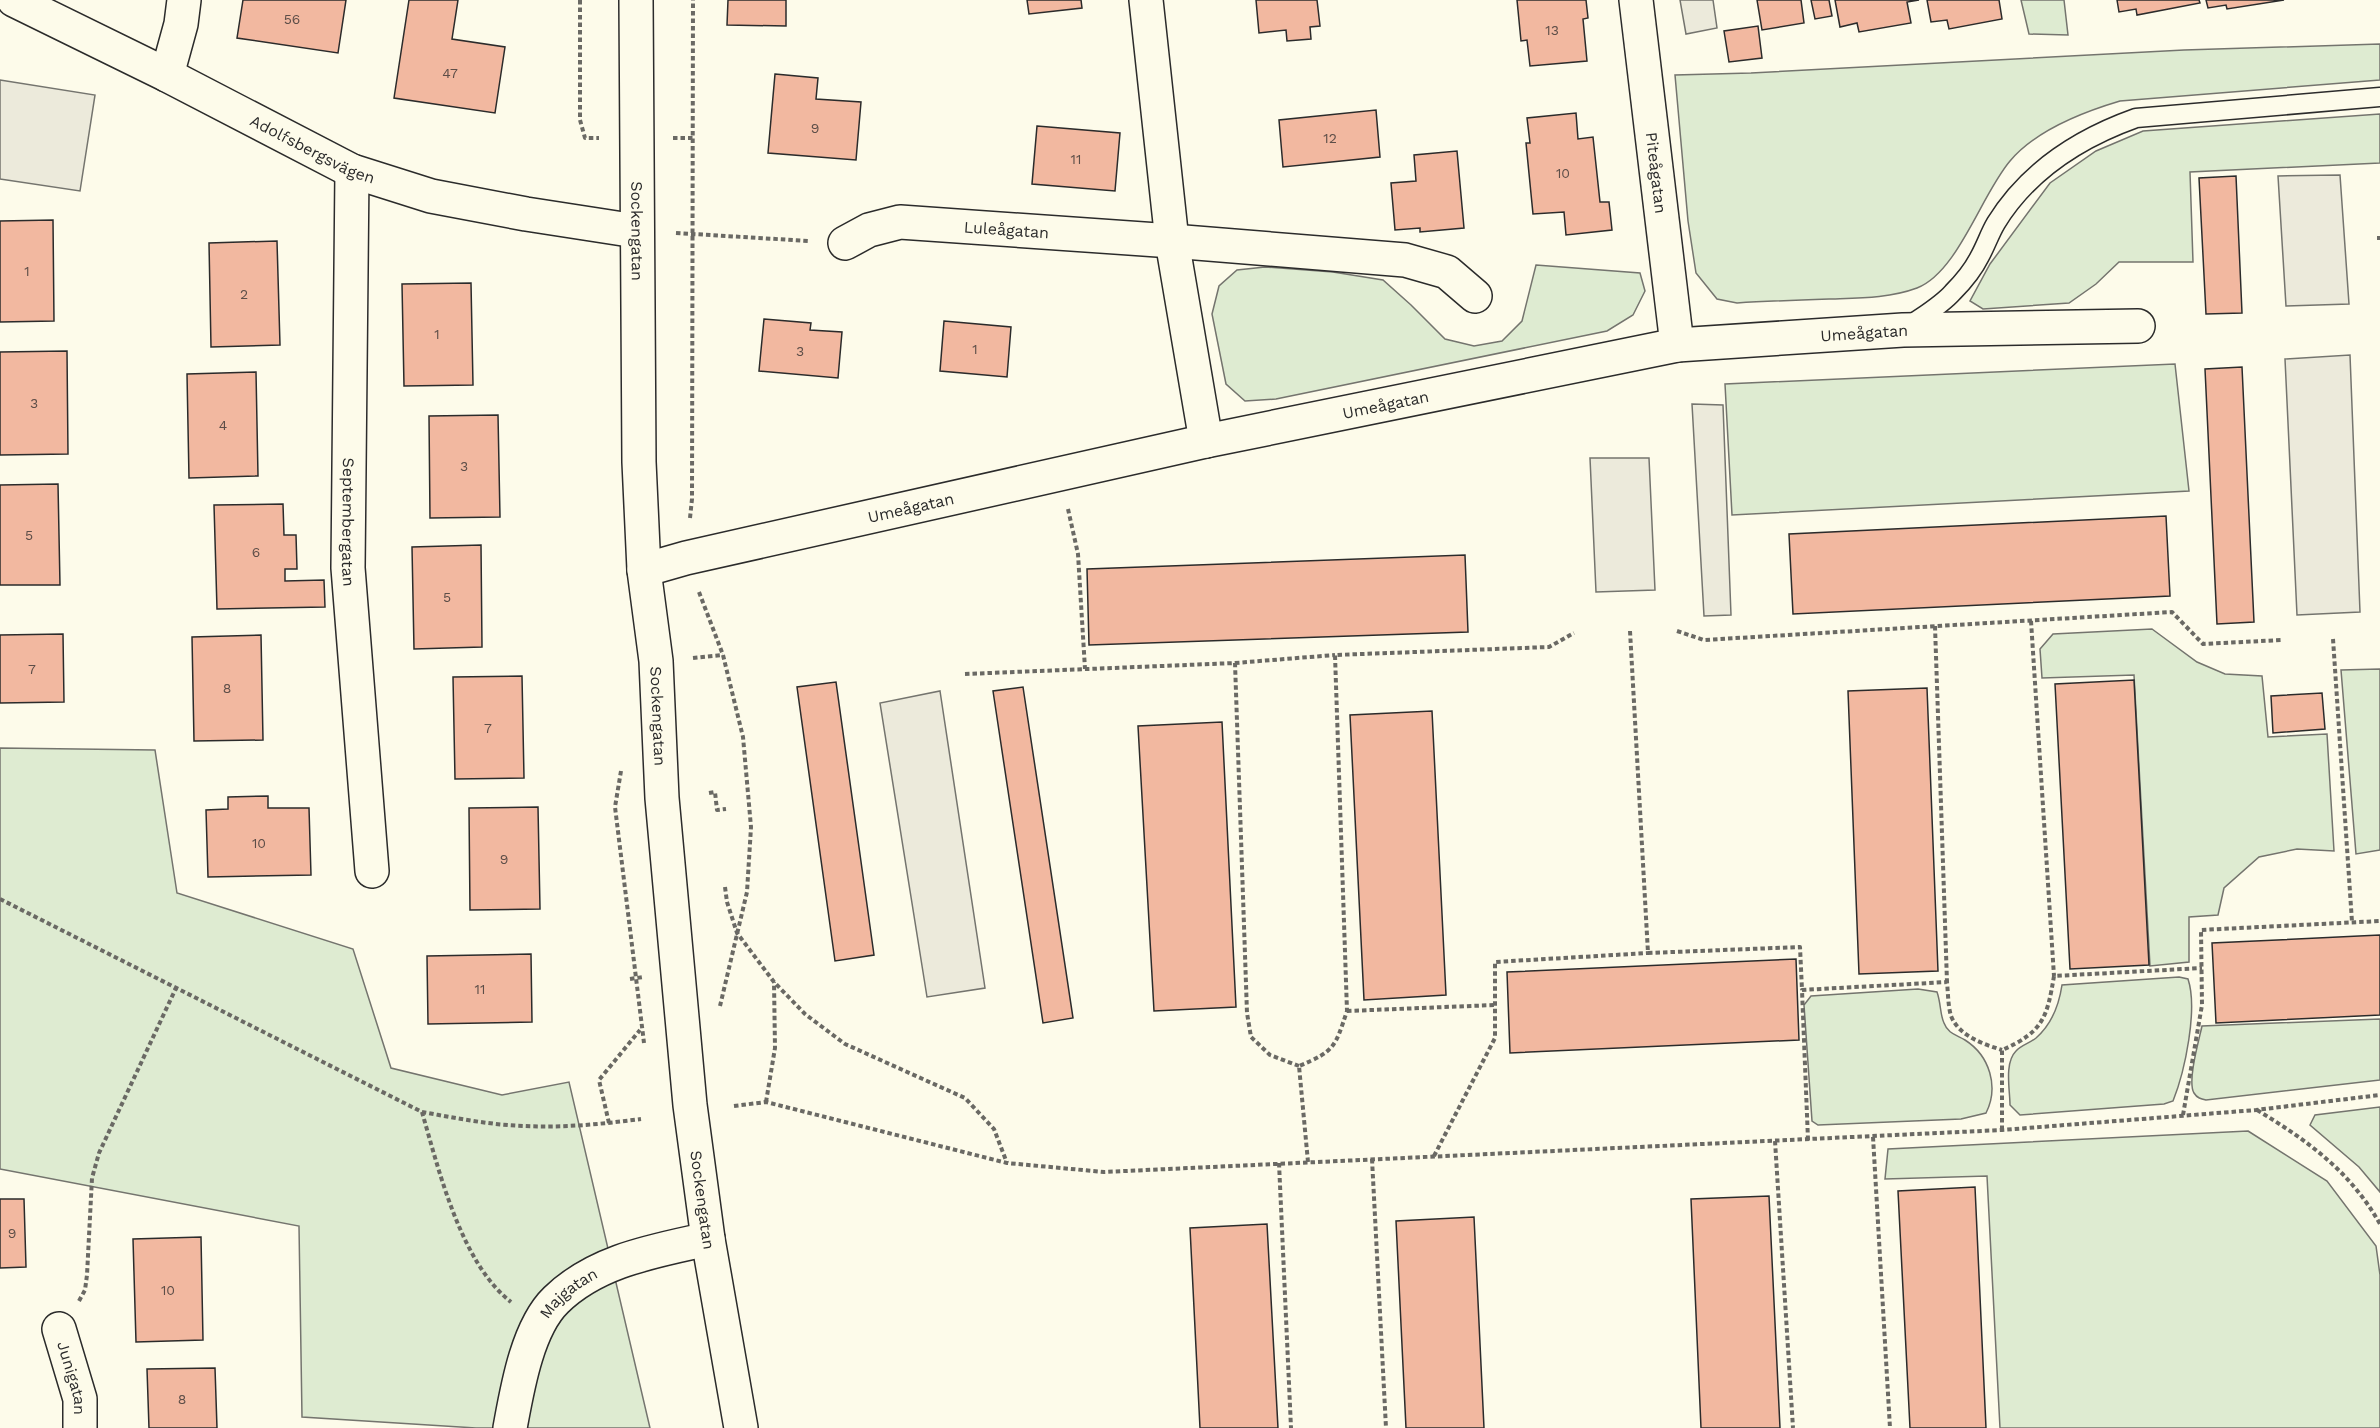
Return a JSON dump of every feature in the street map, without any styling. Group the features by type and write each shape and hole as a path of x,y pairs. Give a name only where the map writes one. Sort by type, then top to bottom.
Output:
{"street":[{"name":"Adolfsbergsvägen","path":"14,0 167,75 351,171 431,196 636,231"},
{"path":"167,75 181,24 184,0"},
{"name":"Sockengatan","path":"636,0 639,462 644,570 656,661 662,798 690,1105 708,1239 741,1428"},
{"path":"1146,0 1172,241 1206,441"},
{"name":"Piteågatan","path":"1636,0 1677,345"},
{"name":"Septembergatan","path":"351,171 348,568 372,871"},
{"name":"Luleågatan","path":"846,243 869,230 900,222 1406,260 1448,272 1475,296"},
{"name":"Umeågatan","path":"644,570 686,558 1206,441 1677,345 1903,330 2138,326"},
{"name":"Majgatan","path":"510,1428 526,1358 539,1324 555,1300 610,1265 648,1252 708,1239"},
{"name":"Junigatan","path":"59,1329 80,1399 80,1428"}],"lane":[{"path":"1903,330 1952,294 1979,258 1995,223 2032,178 2079,143 2106,128 2136,118 2380,97"}],"path":[{"path":"693,0 692,499 686,558 723,655 743,737 751,836 747,892 723,987 719,1016"},
{"path":"636,231 846,243"},
{"path":"1060,473 1078,554 1085,669"},
{"path":"1677,631 1704,640 2172,612 2203,644 2282,640"},
{"path":"1935,626 1947,982 1952,1016 1964,1032 1978,1042 2002,1050 2016,1044 2036,1030 2049,1008 2054,976 2031,621"},
{"path":"1630,632 1648,953"},
{"path":"965,674 1235,663 1335,655 1550,647 1574,633"},
{"path":"2333,639 2352,922"},
{"path":"1235,663 1247,1013 1251,1037 1270,1055 1299,1066 1324,1056 1337,1042 1347,1011 1335,655"},
{"path":"709,793 715,792 717,810 726,809"},
{"path":"725,887 727,902 737,933 774,982 805,1014 845,1044 965,1098 994,1129 1007,1164"},
{"path":"0,899 422,1112 480,1123 523,1126 562,1127 641,1119"},
{"path":"2183,1115 2202,1005 2201,930 2380,921"},
{"path":"1434,1156 1495,1038 1495,962 1648,953 1800,947 1808,1140"},
{"path":"2054,976 2202,968"},
{"path":"766,1102 775,1048 774,982"},
{"path":"1802,990 1947,982"},
{"path":"59,1329 75,1310 85,1290 92,1178 99,1153 176,988"},
{"path":"1347,1011 1495,1005"},
{"path":"609,1123 599,1080 641,1029"},
{"path":"2002,1050 2002,1130"},
{"path":"1299,1066 1308,1162"},
{"path":"735,1106 766,1102 1007,1164 1104,1172 2002,1130 2256,1110 2380,1095"},
{"path":"2256,1110 2295,1134 2336,1166 2369,1205 2380,1224"},
{"path":"422,1112 440,1175 459,1225 478,1263 497,1291 539,1324"},
{"path":"1873,1137 1890,1428"},
{"path":"1775,1141 1793,1428"},
{"path":"1372,1159 1386,1428"},
{"path":"1279,1163 1291,1428"}],"green space":[{"path":"2021,0 2064,0 2068,35 2029,34"},
{"path":"2380,44 2380,80 2120,101 2046,131 2010,161 1957,250 1932,279 1917,288 1875,297 1737,303 1717,299 1696,273 1688,221 1675,75 2184,50"},
{"path":"2380,114 2380,163 2190,172 2193,262 2119,262 2096,284 2069,303 1983,309 1970,301 1990,264 2050,183 2096,151 2143,131"},
{"path":"1536,265 1640,273 1645,291 1633,315 1607,331 1276,399 1245,401 1226,384 1212,314 1219,286 1237,270 1265,267 1333,272 1383,280 1445,339 1474,346 1502,341 1522,321"},
{"path":"2175,364 2189,491 1732,515 1725,384"},
{"path":"2152,629 2197,662 2225,674 2262,676 2268,737 2327,734 2334,851 2297,849 2259,857 2224,888 2218,915 2189,917 2189,962 2150,966 2134,675 2042,678 2040,649 2053,634"},
{"path":"2380,669 2380,850 2356,854 2341,670"},
{"path":"0,748 155,750 177,893 353,949 391,1068 502,1095 569,1082 650,1428 476,1428 302,1417 299,1226 0,1169"},
{"path":"2179,977 2188,979 2192,1006 2186,1057 2173,1101 2164,1104 2020,1115 2010,1105 2009,1069 2012,1056 2018,1049 2036,1038 2046,1027 2057,1007 2062,985"},
{"path":"1918,989 1937,992 1946,1027 1974,1047 1986,1063 1992,1083 1992,1093 1986,1113 1961,1119 1818,1125 1812,1121 1804,1005 1811,996"},
{"path":"2380,1019 2380,1080 2206,1100 2196,1096 2192,1088 2196,1050 2202,1026"},
{"path":"2380,1107 2380,1192 2359,1167 2310,1125 2315,1115"},
{"path":"2248,1131 2327,1181 2376,1246 2380,1275 2380,1428 2000,1428 1987,1176 1885,1179 1888,1149"}],"shaded area":[{"path":"1680,0 1713,0 1717,28 1686,34"},
{"path":"0,80 95,95 80,191 0,179"},
{"path":"2340,175 2349,304 2286,306 2278,176"},
{"path":"2350,355 2360,612 2297,615 2285,359"},
{"path":"1692,404 1723,405 1731,615 1704,616"},
{"path":"1590,458 1649,458 1655,590 1596,592"},
{"path":"940,691 985,988 927,997 880,703"}],"building":[{"path":"243,0 346,0 338,53 237,38"},
{"path":"409,0 458,0 452,39 505,47 495,113 394,98"},
{"path":"728,0 786,0 786,26 727,25"},
{"path":"1027,0 1081,0 1082,8 1029,14"},
{"path":"1256,0 1317,0 1320,26 1310,27 1311,39 1287,41 1286,30 1259,33"},
{"path":"1517,0 1586,0 1588,18 1583,19 1587,61 1530,66 1527,40 1521,41"},
{"path":"1757,0 1801,0 1804,23 1762,30"},
{"path":"1811,0 1829,0 1832,16 1815,19"},
{"path":"1835,0 1919,0 1907,2 1911,23 1859,32 1857,23 1840,27"},
{"path":"1927,0 1999,0 2002,19 1949,29 1947,20 1931,22"},
{"path":"2117,0 2199,0 2200,3 2137,15 2136,9 2119,12"},
{"path":"2206,0 2284,0 2227,9 2226,5 2208,8"},
{"path":"1758,26 1762,58 1729,62 1724,31"},
{"path":"775,74 818,78 816,99 861,102 856,160 768,153"},
{"path":"1376,110 1380,157 1283,167 1279,120"},
{"path":"1576,113 1578,139 1593,137 1600,202 1609,202 1612,230 1566,235 1564,212 1533,214 1526,143 1530,143 1527,118"},
{"path":"1037,126 1120,133 1115,191 1032,184"},
{"path":"1457,151 1464,228 1420,232 1420,228 1395,230 1391,183 1416,181 1414,155"},
{"path":"2236,176 2242,313 2206,314 2199,178"},
{"path":"53,220 54,321 0,322 0,221"},
{"path":"277,241 280,345 211,347 209,243"},
{"path":"471,283 473,385 404,386 402,284"},
{"path":"764,319 811,323 810,330 842,332 838,378 759,371"},
{"path":"944,321 1011,327 1007,377 940,371"},
{"path":"67,351 68,454 0,455 0,352"},
{"path":"2242,367 2254,622 2217,624 2205,369"},
{"path":"256,372 258,476 189,478 187,374"},
{"path":"498,415 500,517 430,518 429,416"},
{"path":"58,484 60,585 0,585 0,485"},
{"path":"283,504 284,535 296,535 297,569 285,569 285,581 324,580 325,607 217,609 214,505"},
{"path":"2166,516 2170,596 1793,614 1789,534"},
{"path":"481,545 482,647 414,649 412,547"},
{"path":"1465,555 1468,632 1089,645 1087,569"},
{"path":"63,634 64,702 0,703 0,635"},
{"path":"261,635 263,740 194,741 192,637"},
{"path":"522,676 524,778 455,779 453,677"},
{"path":"2134,680 2149,965 2070,969 2055,684"},
{"path":"836,682 874,955 835,961 797,687"},
{"path":"1023,687 1073,1018 1043,1023 993,691"},
{"path":"1927,688 1938,971 1859,974 1848,691"},
{"path":"2322,693 2325,729 2273,733 2271,696"},
{"path":"1432,711 1446,995 1364,1000 1350,715"},
{"path":"1222,722 1236,1007 1154,1011 1138,726"},
{"path":"268,796 268,808 309,808 311,875 208,877 206,810 228,809 228,797"},
{"path":"538,807 540,909 470,910 469,808"},
{"path":"2380,935 2380,1015 2216,1023 2212,943"},
{"path":"531,954 532,1022 428,1024 427,956"},
{"path":"1796,959 1799,1040 1510,1053 1507,972"},
{"path":"1975,1187 1986,1428 1910,1428 1898,1191"},
{"path":"1769,1196 1780,1428 1701,1428 1691,1199"},
{"path":"0,1199 24,1199 26,1267 0,1268"},
{"path":"1474,1217 1484,1428 1406,1428 1396,1221"},
{"path":"1267,1224 1278,1428 1200,1428 1190,1228"},
{"path":"201,1237 203,1340 136,1342 133,1239"},
{"path":"215,1368 217,1428 149,1428 147,1369"}]}
